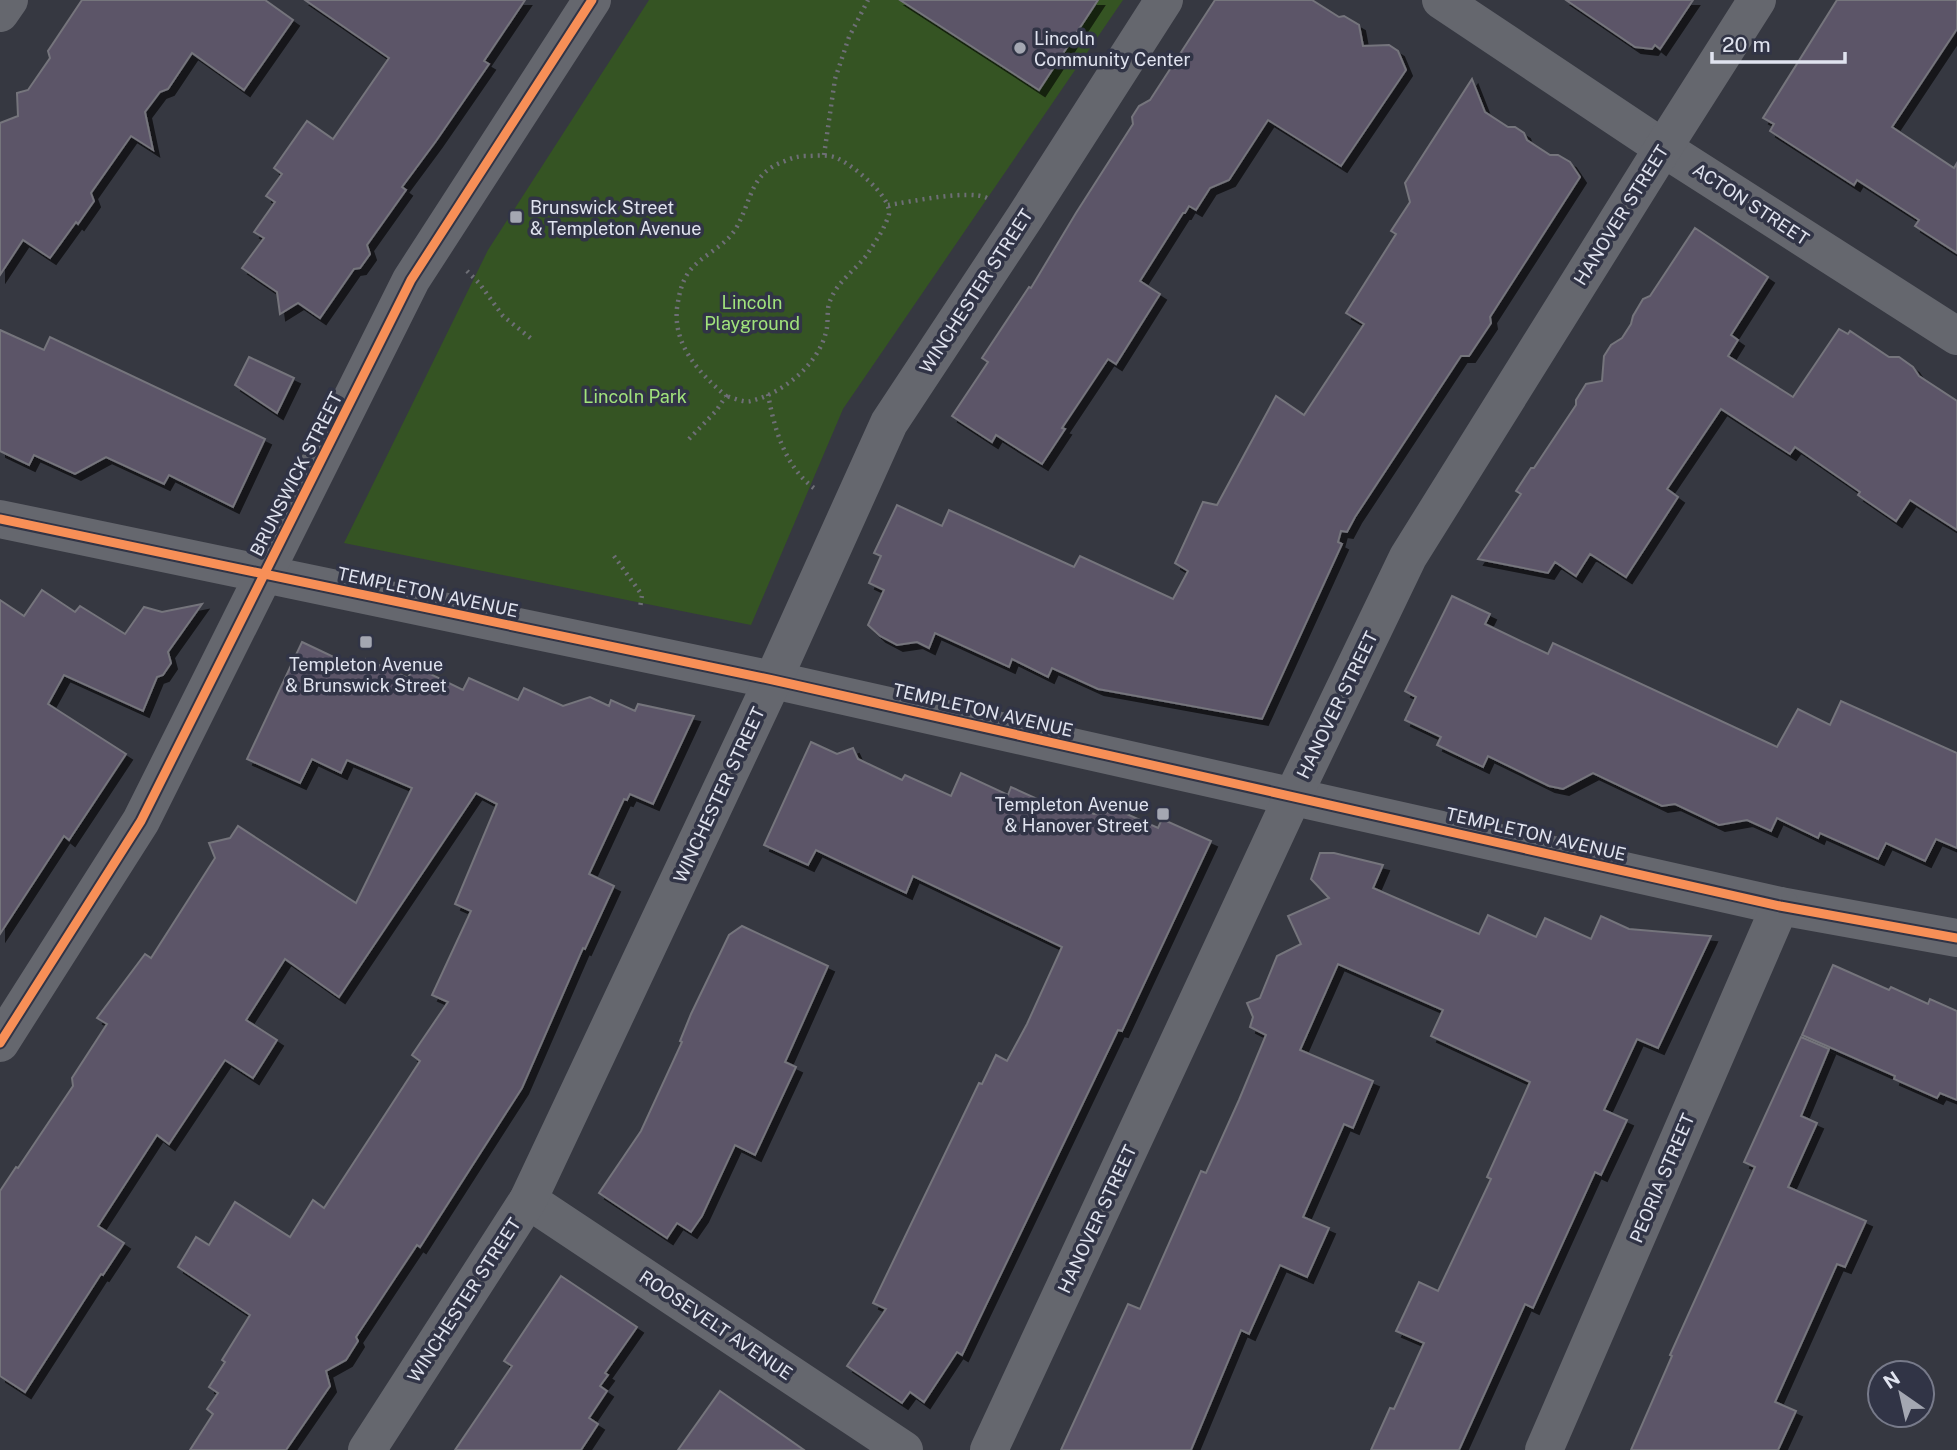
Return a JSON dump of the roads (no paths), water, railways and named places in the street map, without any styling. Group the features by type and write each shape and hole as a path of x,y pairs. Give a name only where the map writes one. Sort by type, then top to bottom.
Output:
{"street":[{"path":"0,13 9,0"},
{"name":"BRUNSWICK STREET","path":"0,1043 141,821 411,280 592,0"},
{"name":"WINCHESTER STREET","path":"367,1450 528,1200 774,680 889,423 1164,0"},
{"name":"ACTON STREET","path":"1441,0 1662,148 1957,336"},
{"name":"HANOVER STREET","path":"989,1450 1293,796 1408,557 1757,0"},
{"name":"TEMPLETON AVENUE","path":"0,519 774,680 1780,906 1957,938"},
{"name":"PEORIA STREET","path":"1544,1450 1780,906"},
{"name":"ROOSEVELT AVENUE","path":"528,1200 904,1450"}],"place":[{"name":"Lincoln Community Center","path":"1020,48"},
{"name":"Brunswick Street & Templeton Avenue","path":"516,217"},
{"name":"Templeton Avenue & Brunswick Street","path":"366,642"},
{"name":"Templeton Avenue & Hanover Street","path":"1163,814"}],"park label":[{"name":"Lincoln Playground","path":"752,312"},
{"name":"Lincoln Park","path":"635,396"}]}
